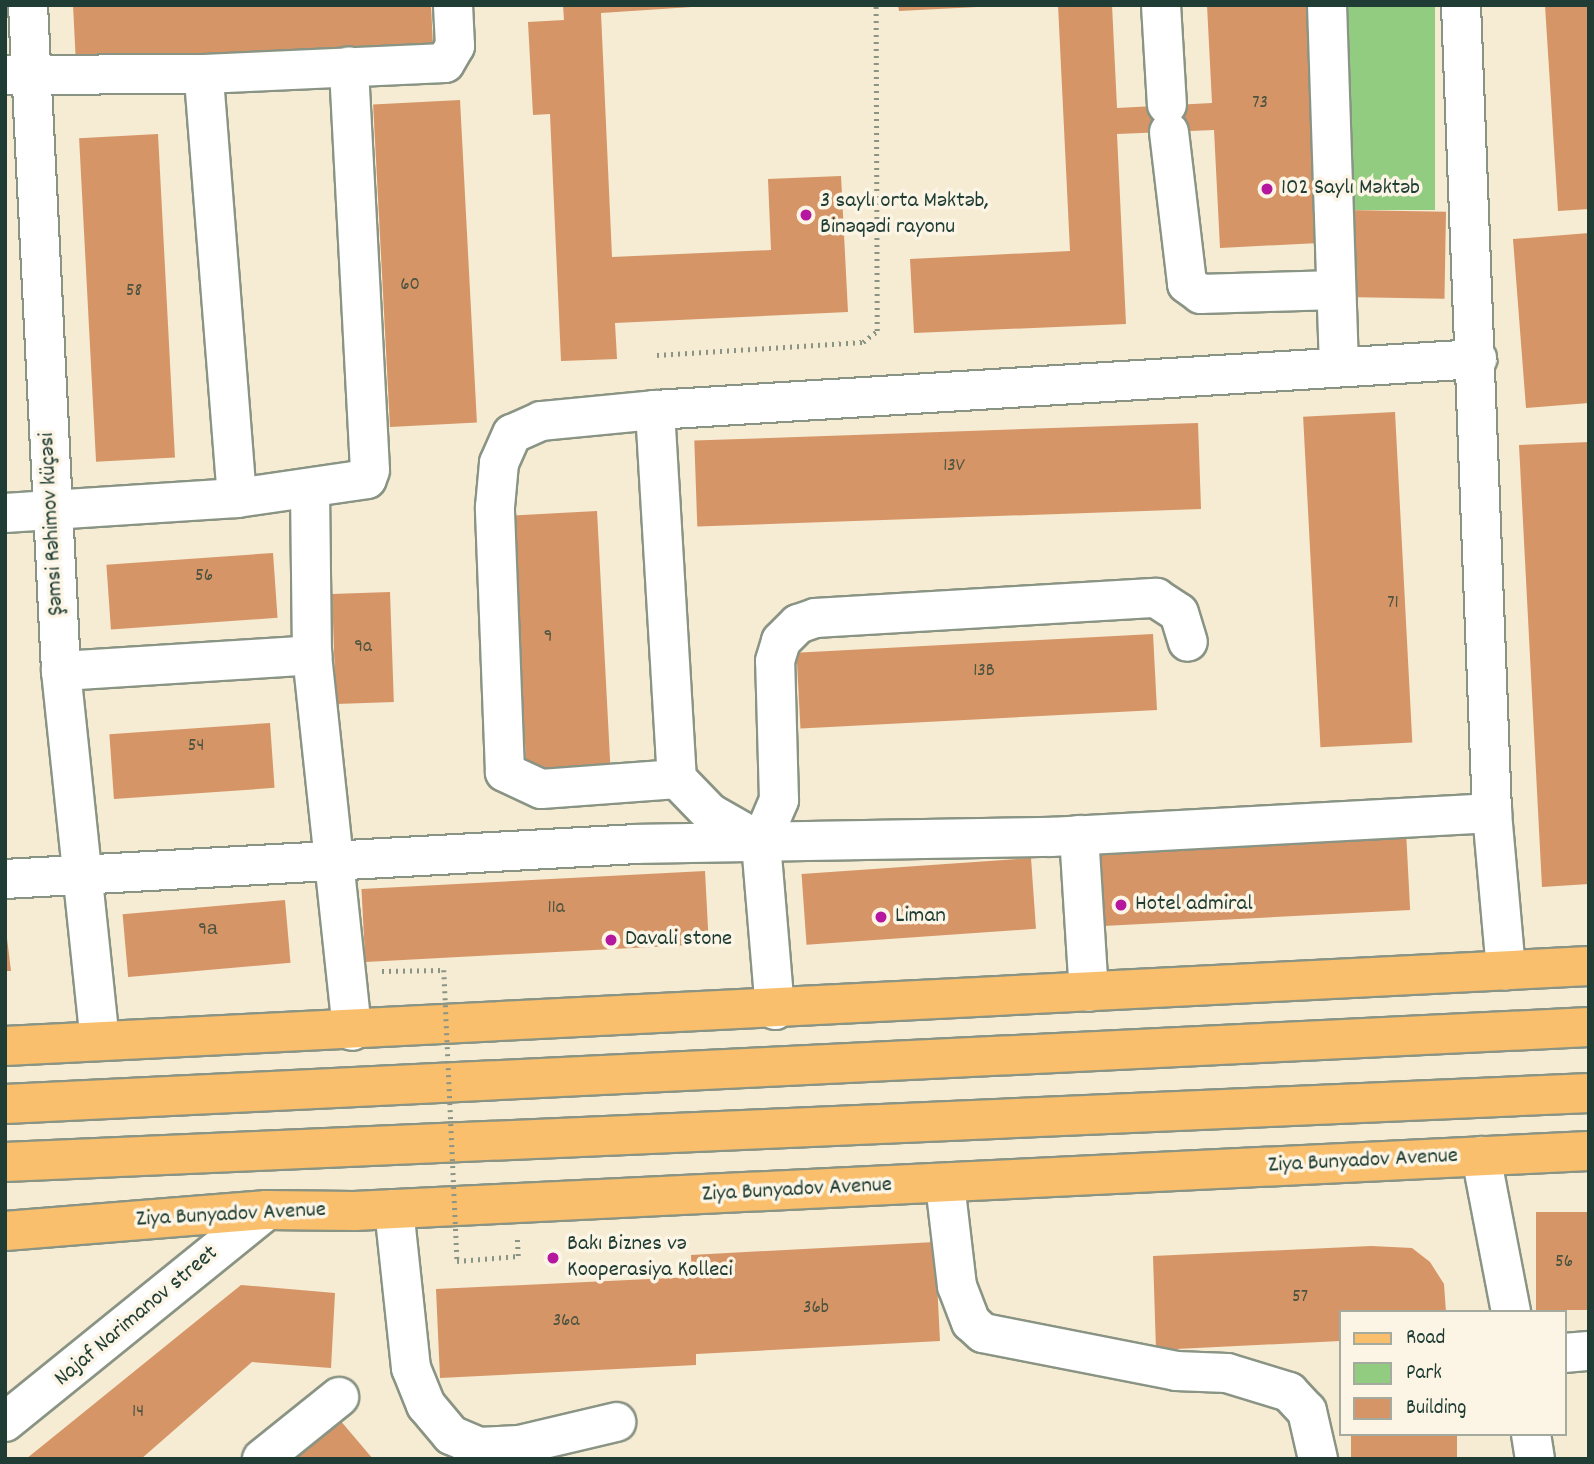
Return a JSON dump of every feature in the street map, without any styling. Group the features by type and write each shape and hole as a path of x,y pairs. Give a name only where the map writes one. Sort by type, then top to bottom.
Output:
{"main road":[{"path":"5,1046 775,1010 1589,966"},
{"path":"5,1104 1589,1027"},
{"path":"5,1162 957,1124 1589,1093"},
{"name":"Ziya Bunyadov Avenue","path":"5,1231 267,1210 394,1209 1589,1151"}],"street":[{"name":"Şəmsi Rəhimov küçəsi","path":"28,5 20,75 61,671 80,873 100,1041"},
{"path":"20,75 204,74 445,63 455,46 453,5"},
{"path":"1161,5 1168,118 1187,284 1201,294 1335,290"},
{"path":"1327,5 1339,367"},
{"path":"1461,5 1477,359 1492,813 1506,970"},
{"path":"5,513 237,498 310,491 367,479 370,470 349,67"},
{"path":"204,74 237,498"},
{"path":"677,779 541,789 505,772 499,463 512,434 541,421 656,410 1477,359"},
{"path":"656,410 677,779 710,813 761,842"},
{"path":"310,491 312,655 331,859 352,1031"},
{"path":"775,1010 761,842 779,800 775,661 781,642 798,624 815,618 1156,598 1179,613 1188,642"},
{"path":"61,671 312,655"},
{"path":"5,879 331,859 761,842 1079,835 1492,813"},
{"path":"1079,835 1089,992"},
{"path":"1481,1156 1511,1310"},
{"path":"945,1184 957,1286 971,1322 984,1334 1176,1371 1227,1373 1289,1392 1307,1411 1318,1459"},
{"path":"394,1209 411,1368 426,1405 451,1435 479,1447 519,1445 616,1422"},
{"name":"Najaf Narimanov street","path":"5,1422 267,1210"},
{"path":"1566,1353 1589,1351"},
{"path":"262,1459 339,1397"},
{"path":"1531,1436 1535,1459"}],"path":[{"path":"657,355 863,342 877,331 876,5"},
{"path":"374,972 444,970 457,1261 518,1256"}],"green space":[{"path":"1337,5 1435,5 1435,210 1337,210"}],"building":[{"path":"73,5 431,5 433,46 76,64"},
{"name":"3 saylı orta Məktəb, Binəqədi rayonu","path":"563,5 722,5 601,13 612,257 771,250 768,179 841,176 848,312 615,323 617,359 561,361 550,114 533,115 528,22 564,20"},
{"path":"898,5 977,5 977,7 899,11"},
{"name":"102 Saylı Məktəb","path":"1058,5 1112,5 1117,108 1212,103 1207,5 1307,5 1319,243 1220,248 1214,130 1117,134 1126,324 914,333 910,259 1070,251"},
{"path":"1545,5 1589,5 1589,209 1558,211"},
{"path":"460,100 477,423 390,427 373,105"},
{"path":"158,134 175,458 96,462 79,138"},
{"path":"1346,210 1446,212 1444,299 1344,297"},
{"path":"1589,233 1589,403 1526,408 1513,239"},
{"path":"1395,412 1412,743 1320,747 1303,417"},
{"path":"1198,423 1201,509 697,527 694,441"},
{"path":"1589,442 1589,884 1542,887 1519,445"},
{"path":"597,511 611,770 527,774 513,515"},
{"path":"273,553 278,618 111,629 106,565"},
{"path":"390,592 394,702 336,704 332,594"},
{"path":"1153,634 1157,710 800,729 796,653"},
{"path":"270,723 275,788 114,799 109,734"},
{"path":"1406,831 1410,910 1094,926 1089,848"},
{"path":"1031,858 1036,929 807,945 802,874"},
{"path":"705,871 709,944 365,962 361,889"},
{"path":"285,900 290,963 128,977 123,914"},
{"path":"5,922 11,971 5,971"},
{"path":"1536,1212 1589,1212 1589,1310 1536,1310"},
{"path":"935,1242 940,1341 696,1354 696,1365 440,1378 436,1289 692,1277 691,1255"},
{"path":"1371,1246 1412,1248 1430,1262 1444,1284 1446,1310 1338,1310 1338,1341 1156,1350 1153,1256"},
{"path":"241,1285 335,1293 331,1368 252,1362 141,1459 26,1459"},
{"path":"339,1419 373,1459 294,1459"},
{"path":"1351,1436 1457,1436 1457,1459 1351,1459"}],"place":[{"name":"102 Saylı Məktəb","path":"1267,189"},
{"name":"3 saylı orta Məktəb, Binəqədi rayonu","path":"806,215"},
{"name":"Hotel admiral","path":"1121,905"},
{"name":"Liman","path":"881,917"},
{"name":"Davali stone","path":"611,940"},
{"name":"Bakı Biznes və Kooperasiya Kolleci","path":"553,1258"}]}
